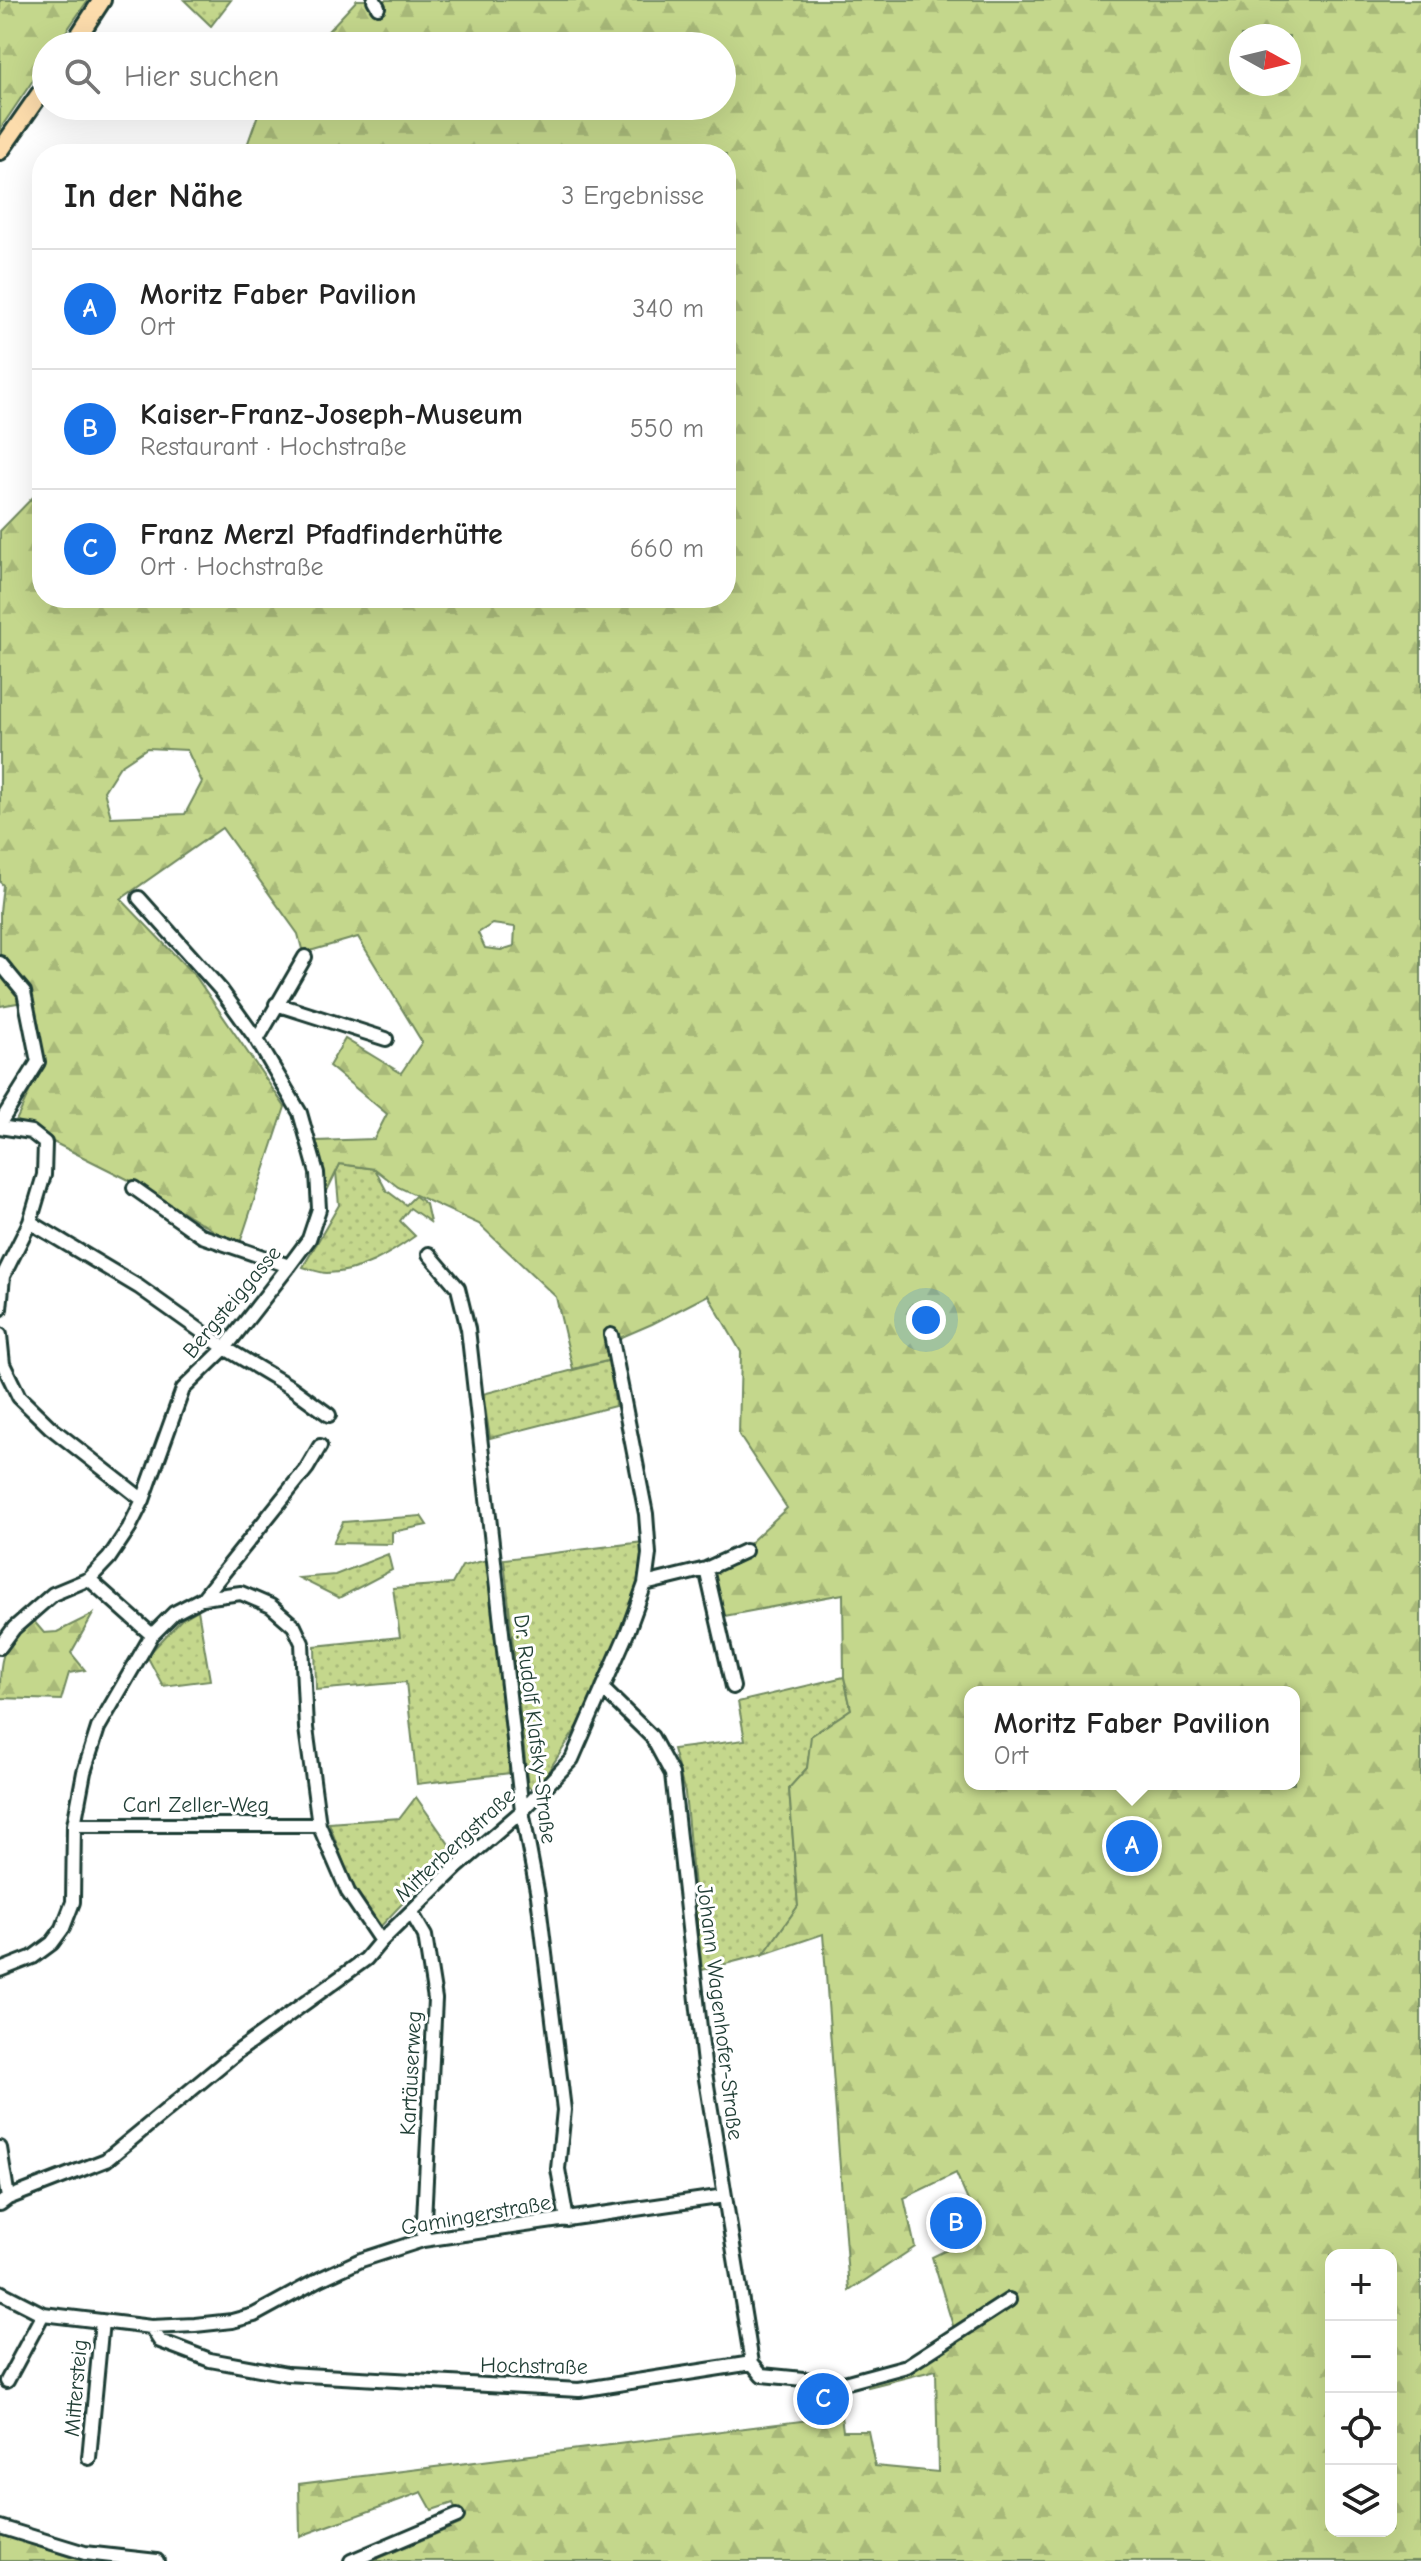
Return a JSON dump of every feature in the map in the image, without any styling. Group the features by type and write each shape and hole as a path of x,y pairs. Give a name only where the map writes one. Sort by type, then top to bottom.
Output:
{"main road":[{"path":"81,32 102,0"},
{"path":"0,151 32,105"}],"street":[{"name":"Bergsteiggasse","path":"0,1647 14,1628 53,1594 89,1579 109,1558 143,1500 183,1389 225,1348 289,1266 309,1239 319,1209 317,1173 300,1113 257,1040 221,990 139,898"},
{"path":"257,1040 305,957"},
{"path":"0,963 24,992 38,1062 0,1125 31,1132 45,1143 44,1175 30,1222 3,1276 0,1309"},
{"path":"276,1004 386,1039"},
{"path":"134,1188 202,1236 289,1266"},
{"path":"30,1222 139,1287 225,1348 292,1388 329,1415"},
{"name":"Dr. Rudolf Klafsky-Straße","path":"429,1254 458,1288 468,1329 522,1811 538,1896 564,2110 558,2169 567,2220"},
{"path":"0,1335 3,1364 19,1397 50,1427 143,1500"},
{"name":"Mitterbergstraße","path":"4,2201 106,2160 237,2052 366,1959 456,1868 522,1811 572,1759 645,1584 649,1554 646,1514 611,1335"},
{"path":"203,1598 307,1468 320,1446"},
{"path":"645,1584 706,1569 745,1551"},
{"path":"706,1569 733,1687"},
{"path":"89,1579 152,1635"},
{"path":"0,1970 33,1957 52,1943 63,1928 73,1902 74,1825 84,1772 98,1728 152,1635 174,1613 203,1598 241,1593 271,1606 294,1626 302,1643 306,1728 319,1825 348,1892 381,1941"},
{"name":"Johann Wagenhofer-Straße","path":"603,1689 652,1737 672,1774 705,2073 752,2363"},
{"name":"Carl Zeller-Weg","path":"74,1825 319,1825"},
{"name":"Kartäuserweg","path":"411,1912 425,1936 435,1999 423,2240"},
{"path":"0,2148 4,2201"},
{"name":"Gamingerstraße","path":"151,2327 232,2321 254,2315 361,2260 423,2240 725,2196"},
{"name":"Hochstraße","path":"0,2292 43,2314 151,2327 160,2341 210,2360 287,2374 579,2390 752,2363"},
{"path":"752,2363 762,2375 844,2383 907,2366 1009,2300"},
{"path":"7,2381 43,2314"},
{"name":"Mittersteig","path":"89,2458 102,2321"},
{"path":"351,2561 457,2516"},
{"path":"0,2527 85,2553 157,2561"}],"green space":[{"path":"0,0 88,0 66,32 32,32 32,82 0,129"},
{"path":"184,0 231,0 211,26"},
{"path":"357,0 1421,0 1421,2561 372,2561 460,2524 453,2503 432,2510 422,2492 300,2536 299,2484 841,2416 843,2431 868,2431 875,2466 938,2472 936,2370 868,2387 865,2382 911,2367 958,2342 932,2257 982,2233 956,2173 904,2198 915,2247 849,2291 823,1934 764,1954 798,1906 789,1788 807,1768 811,1736 851,1709 844,1677 843,1594 724,1616 712,1578 787,1508 739,1435 741,1352 708,1295 608,1343 611,1360 573,1369 556,1297 479,1224 398,1187 375,1169 340,1164 325,1195 316,1141 374,1139 387,1114 329,1066 345,1039 401,1073 422,1042 358,937 303,953 298,934 222,828 121,899 196,977 285,1107 239,1246 137,1184 15,1123 43,1062 29,1001 0,1006 3,885 0,882 0,531 32,498 32,608 736,608 736,144 248,144 256,120 736,120 736,32 327,32","holes":["147,748 187,750 202,782 185,814 111,817 104,791 120,766","492,924 515,927 514,946 501,950 485,948 478,933"]},
{"path":"340,1164 375,1169 386,1190 406,1205 415,1196 426,1204 430,1222 410,1208 400,1221 415,1236 385,1256 362,1266 327,1273 303,1267 339,1205 336,1172"},
{"path":"611,1360 615,1406 490,1438 483,1394"},
{"path":"421,1516 427,1525 392,1532 392,1544 333,1543 343,1522"},
{"path":"644,1542 642,1564 629,1612 581,1721 536,1790 528,1787 504,1559"},
{"path":"388,1554 392,1570 339,1598 299,1578 335,1575"},
{"path":"487,1560 510,1773 417,1784 406,1682 316,1690 315,1646 400,1637 393,1588 452,1584 462,1566"},
{"path":"198,1610 210,1680 163,1686 147,1656 181,1620"},
{"path":"93,1614 71,1653 85,1670 69,1673 61,1700 0,1698 4,1653 14,1637 32,1619 44,1633 57,1632"},
{"path":"844,1677 851,1709 812,1736 807,1768 789,1788 798,1906 764,1954 702,1970 685,1793 673,1749 745,1740 738,1702"},
{"path":"416,1797 453,1850 381,1926 351,1883 329,1823 400,1818"},
{"path":"0,2534 82,2561 0,2561"}],"place":[{"name":"Moritz Faber Pavilion","path":"1132,1846"},
{"name":"Kaiser-Franz-Joseph-Museum","path":"956,2223"},
{"name":"Franz Merzl Pfadfinderhütte","path":"823,2399"}]}
